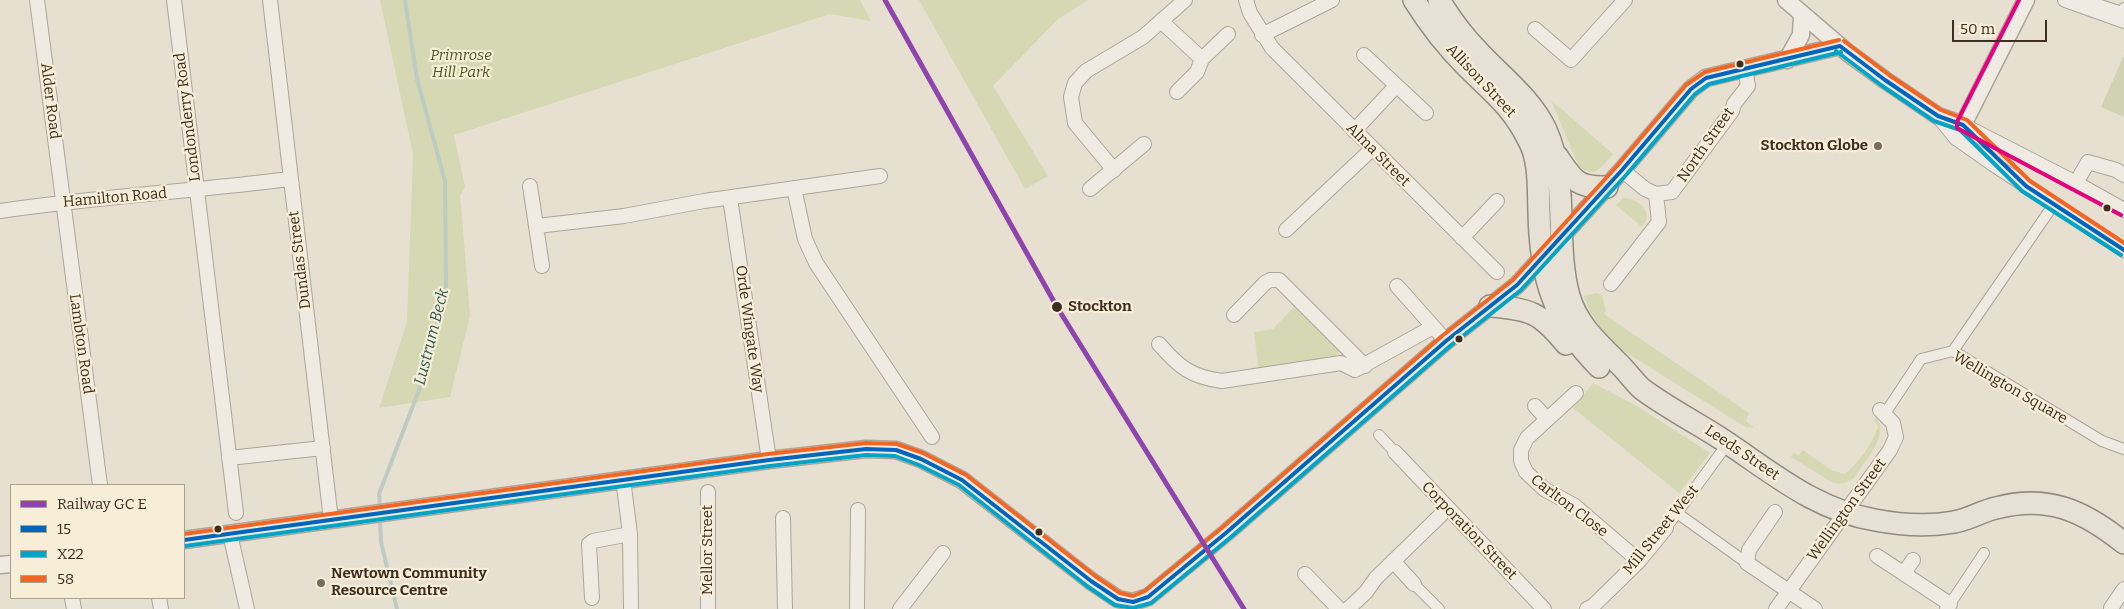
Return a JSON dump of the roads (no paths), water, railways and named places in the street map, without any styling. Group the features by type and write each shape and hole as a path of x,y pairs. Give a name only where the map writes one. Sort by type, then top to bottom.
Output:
{"main road":[{"name":"Allison Street","path":"1414,0 1443,41 1509,107 1531,144 1537,170 1543,257"},
{"name":"Allison Street","path":"1439,0 1457,27 1531,106 1545,128 1555,154 1561,199 1561,238"},
{"path":"1555,154 1568,173 1580,184 1589,188 1607,187"},
{"name":"Leeds Street","path":"1561,238 1566,281 1578,318 1597,343 1640,388"},
{"name":"Leeds Street","path":"1543,257 1551,297 1569,330 1592,360 1620,382 1640,388 1728,443 1807,497 1846,513 1873,520 1921,526 1956,522 1995,508 2025,502 2033,503 2071,510 2099,523 2124,543"},
{"path":"1490,306 1527,310 1540,316 1569,348 1592,360"}],"street":[{"name":"Alder Road","path":"37,0 63,202"},
{"name":"Londonderry Road","path":"174,0 236,513 234,533 247,609"},
{"name":"Dundas Street","path":"270,0 331,520"},
{"path":"1114,170 1075,122 1071,97 1075,83 1086,71 1143,37 1185,0"},
{"name":"Alma Street","path":"1246,0 1250,13 1262,35 1272,48 1497,272"},
{"path":"1262,35 1332,0"},
{"path":"1535,28 1571,60 1625,0"},
{"path":"1786,0 1840,46 1885,80 1938,116 1963,124 2124,210"},
{"path":"1963,124 2026,0"},
{"path":"2065,0 2124,21"},
{"path":"2085,0 2122,12 2124,8"},
{"path":"1787,60 1801,35 1802,14"},
{"path":"1162,22 1202,59"},
{"path":"1176,92 1197,72 1202,59 1228,34"},
{"path":"185,540 769,460 866,449 896,450 921,459 962,480 1091,581 1115,604 1133,602 1148,597 1228,532 1446,340 1517,285 1607,187 1691,89 1706,78 1840,46"},
{"path":"1364,55 1426,113"},
{"name":"North Street","path":"1656,194 1672,192 1732,111 1734,104 1748,86 1745,68"},
{"path":"1354,131 1396,86"},
{"path":"1938,116 1956,138 1992,164 2124,250"},
{"path":"1963,124 2026,186"},
{"path":"1090,189 1144,144"},
{"path":"1286,230 1372,149"},
{"path":"2076,183 2088,162 2116,170 2124,175"},
{"path":"1611,284 1659,222 1656,194 1645,189 1622,170"},
{"path":"536,226 624,216 880,176"},
{"name":"Hamilton Road","path":"0,211 63,202 197,190 290,179"},
{"path":"530,186 542,266"},
{"path":"794,188 805,239 816,263 932,437"},
{"name":"Orde Wingate Way","path":"730,198 769,460"},
{"path":"1462,238 1497,201"},
{"name":"Lambton Road","path":"63,202 100,484"},
{"path":"1953,351 2054,204"},
{"path":"1234,315 1270,280 1275,279 1284,283 1365,366"},
{"path":"1397,286 1446,340"},
{"path":"1158,344 1175,354 1185,370 1222,381 1341,363 1355,370 1433,327"},
{"name":"Wellington Square","path":"1884,409 1921,359 1953,351 2102,441 2124,450"},
{"name":"Carlton Close","path":"1576,393 1527,438 1521,450 1521,461 1526,472 1544,489 1575,506 1638,561"},
{"path":"1535,406 1547,419"},
{"name":"Wellington Street","path":"1776,609 1890,450 1896,437 1893,423 1884,409"},
{"path":"1379,435 1395,452"},
{"name":"Mill Street West","path":"1587,609 1593,606 1638,561 1666,528 1728,443"},
{"path":"229,458 323,448"},
{"name":"Corporation Street","path":"1395,452 1544,609"},
{"path":"623,480 630,534 631,609"},
{"name":"Mellor Street","path":"708,492 708,609"},
{"path":"1348,609 1366,592 1376,578 1448,508"},
{"path":"857,609 858,510"},
{"path":"1748,563 1749,550 1775,512"},
{"path":"1677,513 1815,609"},
{"path":"783,518 785,609"},
{"path":"592,598 589,544 593,541 630,534"},
{"path":"900,609 943,553"},
{"path":"1877,556 1904,573 1948,607 1984,553"},
{"path":"1904,573 1913,560"},
{"path":"1393,561 1439,609"},
{"path":"1304,574 1339,609"},
{"path":"2111,608 2124,589"}],"waterway":[{"name":"Lustrum Beck","path":"380,509 379,494 426,372 446,286 445,181 417,79 405,0"},
{"name":"Lustrum Beck","path":"380,518 381,542 397,609"}],"place":[{"name":"Stockton Globe","path":"1878,146"},
{"name":"Stockton","path":"1057,307"},
{"name":"Newtown Community Resource Centre","path":"321,583"}],"park label":[{"name":"Primrose Hill Park","path":"461,64"}]}
